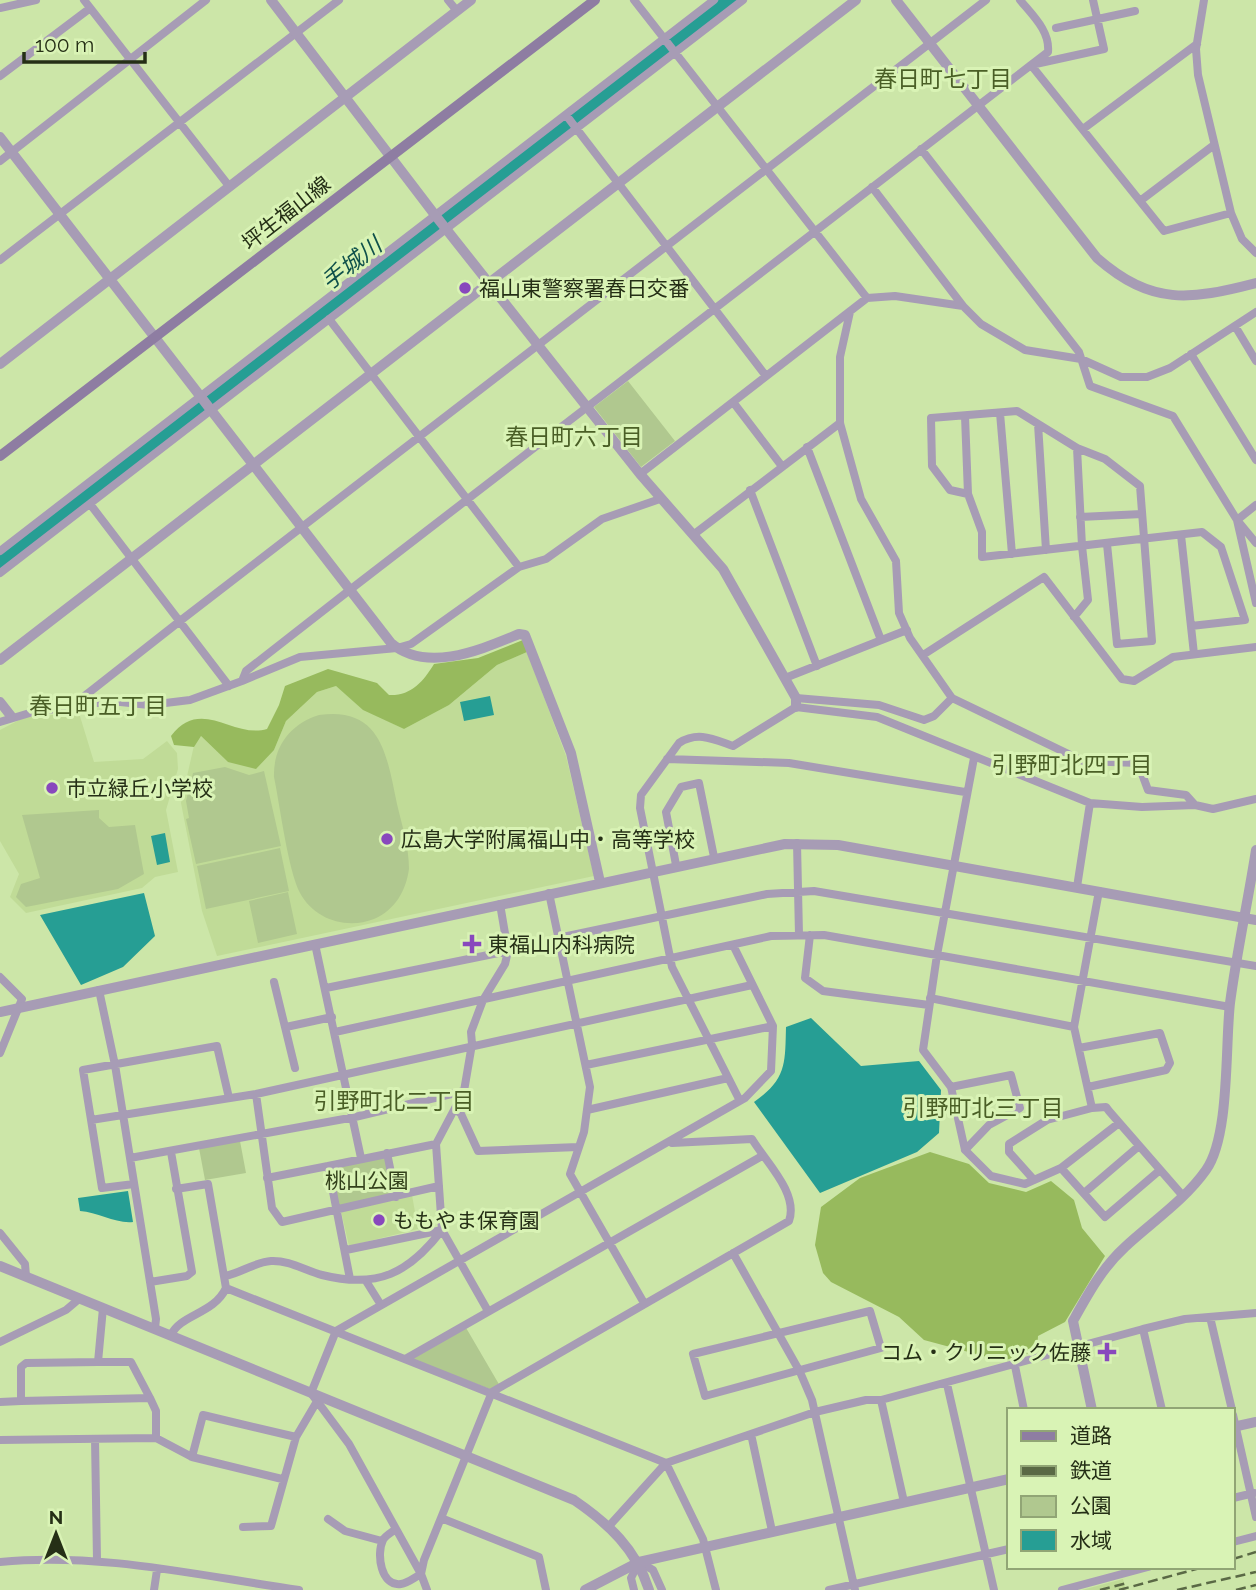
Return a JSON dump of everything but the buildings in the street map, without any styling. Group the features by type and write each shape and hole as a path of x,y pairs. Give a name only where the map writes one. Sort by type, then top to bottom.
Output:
{"main road":[{"name":"坪生福山線","path":"0,456 595,0"}],"street":[{"path":"0,8 36,0"},
{"path":"85,0 89,9 229,186"},
{"path":"0,161 206,0"},
{"path":"271,0 436,216 640,474 723,569 785,678 796,703"},
{"path":"0,260 339,0"},
{"path":"448,0 457,11"},
{"path":"0,364 471,0"},
{"path":"634,0 867,298"},
{"path":"0,573 90,504 206,402 436,216 665,41 714,0"},
{"path":"0,551 206,402 329,319 743,0"},
{"path":"0,660 252,463 856,0"},
{"path":"896,0 1097,258 1128,283 1155,295 1185,297 1256,283"},
{"path":"82,706 82,698 180,621 986,0"},
{"path":"242,681 246,671 351,589 1048,52 1046,32 1020,0"},
{"path":"1031,65 1104,49 1093,0"},
{"path":"1205,0 1197,44 1198,75 1231,214 1242,239 1256,253"},
{"path":"0,76 89,9"},
{"path":"1056,28 1135,11"},
{"path":"1083,130 1197,44"},
{"path":"1031,65 1164,231 1231,214"},
{"path":"566,116 766,376"},
{"path":"0,137 397,648 406,653 442,658 480,649 519,634 525,635 571,753 600,882"},
{"path":"1140,201 1214,145"},
{"path":"921,149 1079,352 1090,386 1173,416 1237,520 1256,543"},
{"path":"872,187 963,306 981,324 1025,350 1081,359 1121,377 1147,377 1191,354 1256,312"},
{"path":"640,474 867,298 895,296 963,306"},
{"path":"852,309 840,357 840,423 861,499 896,561 899,613 923,656 952,698 1083,761 1138,763 1148,790 1186,795 1195,805"},
{"path":"329,319 519,567"},
{"path":"1235,326 1256,362"},
{"path":"1191,354 1256,460"},
{"path":"733,402 781,465"},
{"path":"968,494 950,490 932,466 931,418 1017,411 1077,449 1105,459 1140,486 1152,641 1117,644 1107,544"},
{"path":"1000,413 1012,554"},
{"path":"965,416 968,494 982,532 982,557 1202,533 1221,547 1245,620 1191,626"},
{"path":"693,535 781,465 840,423"},
{"path":"1038,424 1046,550"},
{"path":"807,447 881,640"},
{"path":"1074,617 1088,600 1077,449"},
{"path":"750,490 817,666"},
{"path":"0,722 11,716 124,700 165,705 190,700 300,657 397,648 428,634 519,567 546,559 602,519 660,499"},
{"path":"90,504 229,686"},
{"path":"1237,520 1256,505"},
{"path":"1080,517 1142,514"},
{"path":"1237,520 1256,603"},
{"path":"1181,535 1194,654"},
{"path":"923,656 1044,577 1122,679 1133,681 1172,657 1256,647"},
{"path":"785,678 907,630"},
{"path":"740,1101 670,960 639,801 667,759 686,738 701,736 733,746 796,703 879,705 924,720 934,716 952,698"},
{"path":"0,702 11,716"},
{"path":"796,703 877,717 1090,803 1142,807 1195,805 1213,809 1256,799"},
{"path":"974,758 965,792 923,1050 951,1087 965,1150 991,1176 1025,1184 1062,1168 1119,1123"},
{"path":"667,759 789,763 965,792"},
{"path":"676,865 666,813 681,787 699,783 714,857"},
{"path":"1077,887 1090,803"},
{"path":"797,843 799,935"},
{"path":"0,1012 651,870 797,843 838,845 1256,920"},
{"path":"1092,1408 1073,1321 1104,1269 1182,1196 1206,1170 1217,1150 1222,1129 1230,1007 1256,853"},
{"path":"558,937 767,894 799,891 831,893 1256,966"},
{"path":"1092,1108 1074,1027 1100,891"},
{"path":"549,893 590,1087 584,1132 570,1174 643,1303"},
{"path":"488,1311 442,1230 436,1144 464,1091 472,1044 471,1032 482,1000 505,964 508,951 500,904"},
{"path":"335,1032 771,936 799,935 1083,979 1230,1007"},
{"path":"810,935 805,978 823,991 930,1001 1074,1027"},
{"path":"315,943 355,1117 361,1158"},
{"path":"243,1527 271,1526 282,1479 296,1437 314,1398 336,1331 740,1101 771,1072 773,1026 733,945"},
{"path":"326,988 508,951"},
{"path":"0,978 21,997 0,1053"},
{"path":"274,982 295,1068"},
{"path":"91,1120 256,1094 472,1044 752,985"},
{"path":"99,989 115,1066 155,1328"},
{"path":"286,1027 332,1017"},
{"path":"586,1065 773,1026"},
{"path":"1079,1048 1160,1033 1170,1063 1166,1070 1088,1087"},
{"path":"134,1184 102,1188 83,1070 217,1046 229,1098"},
{"path":"951,1087 1011,1076 1020,1108 989,1125 965,1150"},
{"path":"586,1110 728,1078"},
{"path":"130,1158 355,1117 464,1091"},
{"path":"256,1094 272,1208 282,1222 439,1186"},
{"path":"1034,1180 1009,1152 1009,1144 1047,1120 1106,1107 1182,1196"},
{"path":"456,1110 461,1114 478,1151 578,1147"},
{"path":"396,1529 382,1541 380,1556 386,1579 393,1584 403,1584 421,1574 492,1392 789,1221 791,1215 784,1187 752,1139 669,1143"},
{"path":"267,1178 436,1144"},
{"path":"1084,1194 1139,1146"},
{"path":"150,1282 187,1276 192,1272 171,1152"},
{"path":"387,1153 396,1198"},
{"path":"407,1358 762,1156"},
{"path":"328,1166 350,1279"},
{"path":"1062,1168 1105,1217 1160,1170"},
{"path":"171,1335 174,1328 203,1313 226,1288 208,1184 176,1189"},
{"path":"345,1250 442,1230"},
{"path":"225,1276 271,1261 299,1266 321,1275 366,1281 393,1276 426,1251 442,1230"},
{"path":"0,1233 25,1264 26,1276"},
{"path":"733,1253 800,1372 815,1412 854,1587"},
{"path":"0,1266 155,1328 314,1398 467,1455 575,1500 610,1525 639,1562 649,1590"},
{"path":"366,1281 381,1306"},
{"path":"226,1288 666,1463 705,1546 716,1590"},
{"path":"0,1342 66,1310 79,1299"},
{"path":"98,1362 103,1308"},
{"path":"870,1311 881,1348 705,1396 693,1354 777,1333 870,1311"},
{"path":"610,1525 666,1463 815,1412 848,1404 881,1401 1143,1329 1210,1317 1256,1313"},
{"path":"1210,1317 1232,1408"},
{"path":"1143,1329 1162,1408"},
{"path":"21,1401 21,1367 26,1363 131,1362 156,1411 156,1438"},
{"path":"1015,1366 1024,1408"},
{"path":"947,1384 994,1590"},
{"path":"0,1402 150,1398"},
{"path":"314,1398 349,1444 421,1574 427,1590"},
{"path":"881,1401 904,1502"},
{"path":"192,1457 203,1415 296,1437"},
{"path":"1256,1422 1235,1427 1254,1493 1256,1517"},
{"path":"751,1434 772,1531"},
{"path":"0,1440 156,1438 192,1457 282,1479"},
{"path":"95,1439 97,1560"},
{"path":"585,1590 639,1562 1007,1479"},
{"path":"1235,1498 1254,1493"},
{"path":"441,1518 539,1557 547,1590"},
{"path":"328,1519 345,1531 382,1541"},
{"path":"1235,1541 1256,1536"},
{"path":"829,1590 854,1587 1007,1549"},
{"path":"0,1562 44,1558 97,1560 299,1590"},
{"path":"634,1590 631,1578 639,1562"},
{"path":"639,1562 653,1570 662,1590"},
{"path":"154,1590 158,1570"},
{"path":"1062,1590 1129,1570"}],"shaded area":[{"path":"523,640 527,652 497,665 449,705 404,729 363,710 336,686 317,692 286,721 274,750 256,769 228,762 201,736 194,747 174,745 171,736 182,725 194,719 218,721 254,731 267,729 285,686 328,669 377,683 389,695 397,695 416,687 434,664 478,658"},
{"name":"広島大学附属福山中・高等学校","path":"527,652 566,756 594,876 217,956 202,911 181,803 195,741 201,736 228,762 274,750 286,721 317,692 336,686 363,709 404,729 449,705 497,665"},
{"name":"市立緑丘小学校","path":"79,713 94,762 143,759 167,741 177,753 178,769 166,810 178,872 155,877 142,888 26,913 10,897 19,874 0,841 0,730 25,717"},
{"path":"930,1152 969,1164 989,1183 1026,1192 1051,1181 1074,1200 1082,1228 1105,1256 1065,1322 1038,1336 1037,1351 1002,1361 924,1340 899,1317 831,1282 823,1273 815,1245 821,1207 860,1178"},
{"name":"ももやま保育園","path":"412,1195 418,1229 349,1246 341,1211"},
{"path":"1123,1579 1126,1590 1082,1590"}],"green space":[{"path":"628,381 675,441 641,467 594,407"},
{"path":"340,714 356,718 378,738 385,753 405,836 409,869 402,892 388,910 363,922 332,920 314,910 300,893 288,854 274,766 285,738 300,724 319,715"},
{"path":"225,767 249,775 264,771 281,846 196,864 186,819 189,818 186,801 193,773"},
{"path":"99,810 99,818 109,827 135,825 144,874 118,889 26,907 16,897 21,884 40,878 22,815"},
{"path":"280,848 289,891 206,909 197,866"},
{"path":"288,892 297,934 258,943 249,901"},
{"path":"240,1141 246,1173 205,1180 199,1148"},
{"name":"桃山公園","path":"386,1154 395,1197 337,1209 329,1166"},
{"path":"465,1326 500,1386 492,1390 410,1358"}],"water":[{"path":"490,696 494,715 464,721 460,702"},
{"path":"165,833 170,862 157,865 151,836"},
{"path":"144,893 155,936 123,967 81,985 40,915"},
{"path":"811,1018 861,1066 919,1061 941,1090 939,1133 917,1152 820,1193 754,1102 773,1086 782,1069 786,1027"},
{"path":"128,1191 133,1222 80,1211 78,1198"}],"waterway":[{"name":"手城川","path":"0,563 730,0"}],"railway":[{"path":"1235,1558 1256,1552"},
{"path":"1119,1590 1197,1569"},
{"path":"1177,1590 1256,1572"},
{"path":"1100,1590 1127,1583"},
{"path":"1236,1590 1256,1585"}],"place":[{"name":"福山東警察署春日交番","path":"465,288"},
{"name":"市立緑丘小学校","path":"52,788"},
{"name":"広島大学附属福山中・高等学校","path":"387,839"},
{"name":"東福山内科病院","path":"472,944"},
{"name":"ももやま保育園","path":"379,1220"},
{"name":"コム・クリニック佐藤","path":"1107,1352"}],"district":[{"name":"春日町七丁目","path":"943,78"},
{"name":"春日町六丁目","path":"574,436"},
{"name":"春日町五丁目","path":"98,705"},
{"name":"引野町北四丁目","path":"1072,764"},
{"name":"引野町北二丁目","path":"394,1100"},
{"name":"引野町北三丁目","path":"983,1107"}]}
